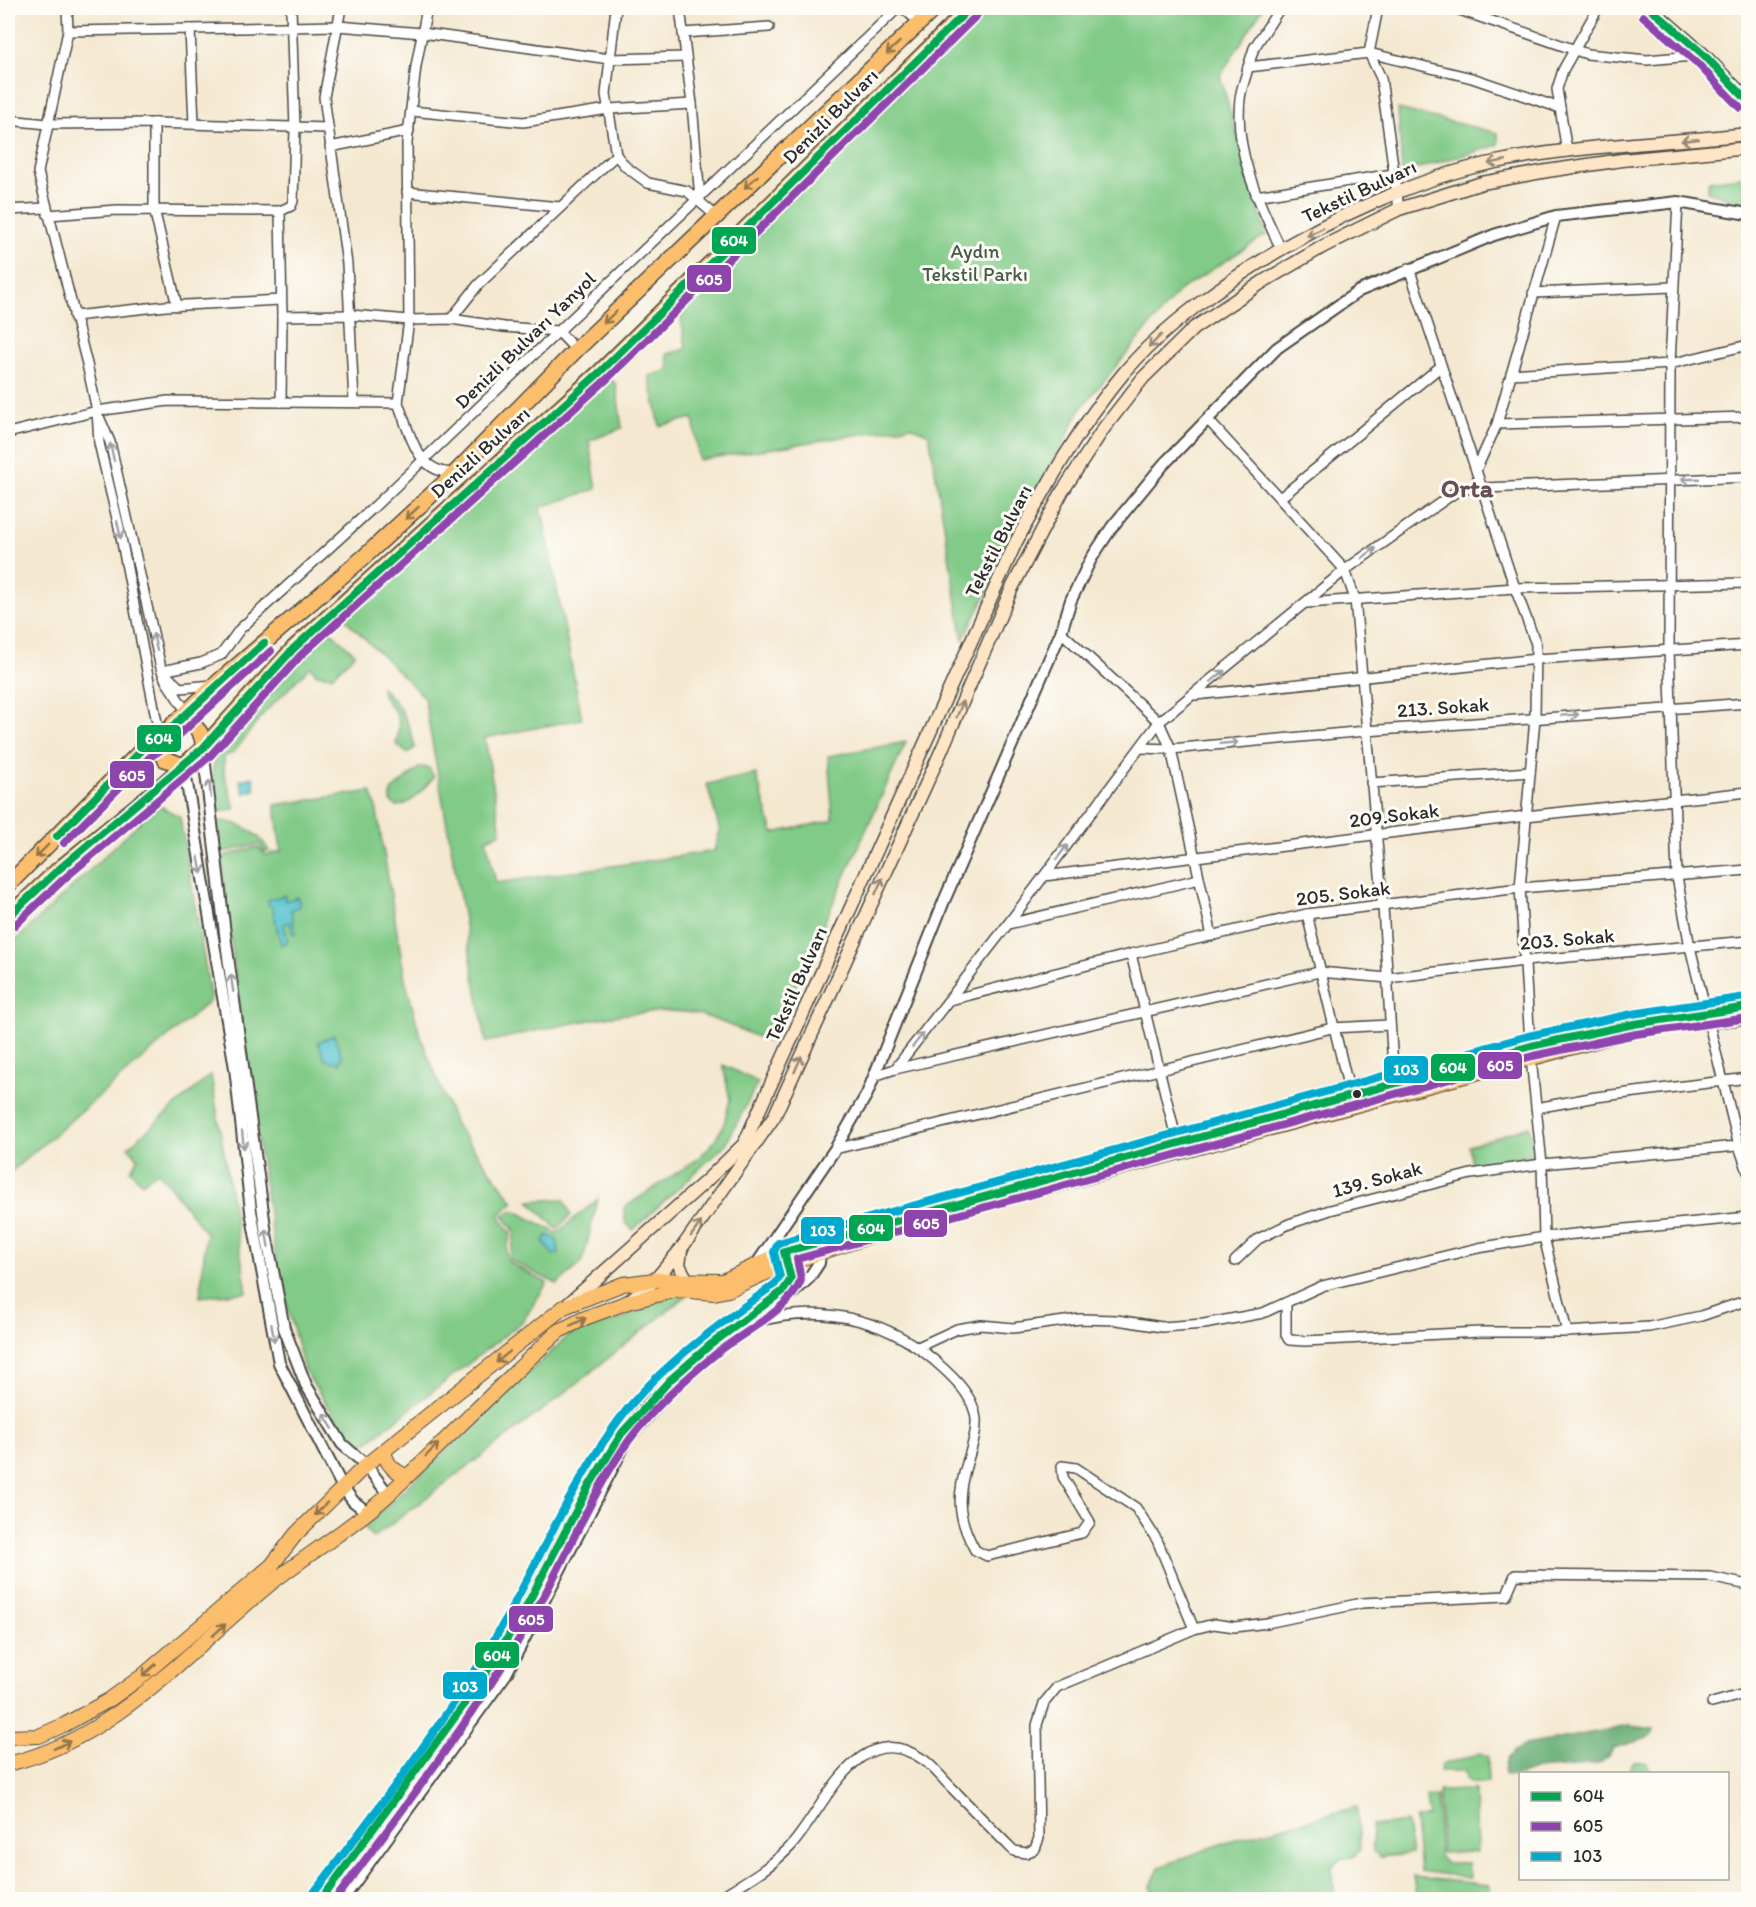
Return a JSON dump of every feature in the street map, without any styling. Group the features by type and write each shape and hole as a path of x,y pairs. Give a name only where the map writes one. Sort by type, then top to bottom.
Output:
{"highway":[{"name":"Denizli Bulvarı","path":"8,885 143,749 160,738 216,684 364,557 455,473 576,350 935,8"},
{"name":"Denizli Bulvarı","path":"8,916 58,870 184,766 294,648 600,372 970,8"},
{"path":"174,723 188,723 199,730 203,748"},
{"path":"160,738 160,747 165,759 177,766 184,766"}],"main road":[{"path":"1650,8 1704,55 1749,101"},
{"name":"Tekstil Bulvarı","path":"564,1307 706,1181 744,1144 1000,577 1065,453 1123,373 1179,317 1281,249 1420,182 1496,162 1567,152 1749,134"},
{"name":"Tekstil Bulvarı","path":"628,1302 655,1280 681,1249 774,1117 939,756 1012,588 1062,492 1104,428 1143,378 1194,328 1314,252 1399,209 1482,183 1547,171 1622,160 1749,148"},
{"path":"1355,1097 1394,1083 1749,1007"},
{"path":"1708,1017 1749,1017"},
{"path":"8,1764 65,1744 107,1719 168,1676 269,1585 388,1494 559,1331 585,1318 628,1302 677,1290 714,1293 728,1290 786,1257 820,1252 1355,1097 1531,1052"},
{"path":"8,1737 39,1736 64,1725 109,1701 141,1677 272,1565 296,1534 342,1486 366,1465 564,1307 623,1284 655,1280 723,1281 786,1257 1178,1148"},
{"path":"706,1181 717,1185 722,1193"},
{"path":"681,1249 679,1265 687,1280"},
{"path":"384,1451 386,1461 394,1470 405,1476"}],"street":[{"path":"67,8 68,31 46,124 38,172 97,411 110,442 162,671 199,730"},
{"path":"8,210 47,212 154,209 280,211 291,206 293,201 294,128 291,8"},
{"path":"341,8 324,97 345,253 351,315 354,402"},
{"path":"427,8 409,131 406,192 409,320 398,403 423,461 440,473 455,473"},
{"path":"616,8 606,94 616,155 626,167 648,183 687,191 700,199 716,216"},
{"path":"680,8 692,104 700,199"},
{"name":"Denizli Bulvarı Yanyol","path":"162,671 201,663 221,655 240,629 423,461 700,199 897,8"},
{"path":"903,8 920,22"},
{"path":"1280,8 1254,48 1240,99 1241,138 1256,196 1281,249"},
{"path":"1378,8 1369,52 1381,78 1399,209"},
{"path":"1454,8 1574,50 1616,59 1671,60 1704,55"},
{"path":"1567,152 1557,89 1563,70 1598,8"},
{"path":"68,31 338,26 422,33 610,59 686,57"},
{"path":"683,33 769,27"},
{"path":"190,29 194,124"},
{"path":"1248,67 1369,52 1472,78 1560,108"},
{"path":"411,111 523,122 609,109 692,104"},
{"path":"8,120 46,124 154,123 328,128"},
{"path":"154,123 154,209 177,306"},
{"path":"330,147 409,131"},
{"path":"451,319 478,285 616,155"},
{"path":"1256,196 1394,174"},
{"path":"406,192 560,207"},
{"path":"754,1268 835,1149 867,1094 944,901 1061,632 1071,600 1091,559 1112,527 1163,465 1209,421 1277,348 1359,291 1409,268 1494,235 1556,216 1678,202 1749,214"},
{"path":"1678,202 1670,364 1669,649 1677,877 1690,947 1749,1172"},
{"path":"280,211 281,402"},
{"path":"1477,468 1497,423 1556,216"},
{"path":"1409,268 1440,367 1477,468 1515,588 1536,644 1535,718 1520,888 1531,1052 1542,1164 1544,1237 1568,1332"},
{"path":"1533,293 1673,287"},
{"path":"74,316 177,306 281,300"},
{"path":"282,316 351,315 409,320 451,319 504,327 558,331 576,350"},
{"path":"1511,374 1670,364 1749,345"},
{"path":"1280,498 1440,367"},
{"path":"8,433 97,411 168,401 398,403"},
{"path":"97,411 99,443 119,527 160,738"},
{"path":"1497,423 1749,417"},
{"path":"1209,421 1345,570 1355,599 1383,906 1394,1083"},
{"path":"895,1069 1008,924 1159,722 1345,570 1460,489 1481,486 1749,477"},
{"path":"1307,603 1515,588 1749,583"},
{"path":"1061,632 1159,722 1171,749 1212,936"},
{"path":"1194,695 1537,659 1749,645"},
{"path":"162,671 180,688 198,688 216,684"},
{"name":"213. Sokak","path":"1140,748 1171,749 1366,730 1749,703"},
{"path":"203,748 238,1058 251,1211 279,1363 342,1486 353,1501 367,1512"},
{"path":"184,766 238,1058 266,1234 284,1328 306,1385 342,1444 366,1465 388,1494"},
{"path":"1371,783 1530,772"},
{"name":"209.Sokak","path":"1044,876 1526,816 1749,792"},
{"name":"205. Sokak","path":"950,1000 1131,954 1307,914 1520,888 1749,870"},
{"path":"1008,924 1199,879"},
{"path":"1307,914 1332,1028 1355,1097"},
{"name":"203. Sokak","path":"874,1076 895,1069 1319,972 1388,978 1524,961 1749,940"},
{"path":"1131,954 1147,1011 1178,1148"},
{"path":"835,1149 1332,1028 1389,1025"},
{"path":"1536,1108 1749,1078"},
{"name":"139. Sokak","path":"1235,1262 1258,1239 1312,1216 1470,1174 1542,1164 1744,1146"},
{"path":"918,1347 957,1329 981,1325 1013,1328 1080,1319 1117,1320 1162,1327 1203,1324 1263,1313 1322,1286 1478,1248 1544,1237 1749,1217"},
{"path":"342,1899 506,1674 627,1440 667,1395 809,1278 819,1263 820,1252"},
{"path":"321,1899 480,1683 526,1607 589,1486 622,1432 670,1380 710,1345 783,1291 791,1279 786,1257"},
{"path":"1286,1303 1286,1335 1289,1340 1480,1332 1568,1332 1649,1327 1701,1316 1749,1300"},
{"path":"754,1323 784,1314 812,1312 860,1321 893,1332 918,1347 963,1387 976,1418 973,1443 962,1478 959,1512 975,1550 987,1556 1082,1533 1090,1522 1064,1477 1062,1466 1076,1468 1136,1508 1157,1540 1194,1629"},
{"path":"715,1899 772,1865 792,1845 828,1791 847,1769 865,1755 890,1746 902,1748 924,1760 1014,1851 1026,1853 1035,1849 1039,1838 1037,1725 1044,1702 1057,1687 1194,1629 1214,1624 1235,1627 1267,1623 1362,1602 1506,1596 1515,1575 1710,1577 1749,1585"},
{"path":"1713,1703 1749,1693"}],"green space":[{"name":"Aydın Tekstil Parkı","path":"985,8 1263,8 1220,76 1266,235 1180,290 1081,408 963,640 929,434 911,426 699,460 693,418 660,426 649,376 669,370 667,354 686,349 679,306 871,122"},
{"path":"1398,109 1498,133 1498,145 1402,173"},
{"path":"1748,176 1748,204 1707,191 1709,181"},
{"path":"604,374 616,384 622,428 589,441 597,489 541,507 582,719 485,738 501,833 486,839 496,883 714,851 720,831 707,784 756,774 773,833 833,820 828,756 906,742 770,1042 697,1014 676,1011 593,1019 486,1042 424,697 341,615"},
{"path":"326,627 355,654 332,676 317,674 310,667 264,713 234,752 224,757 224,773 235,809 214,813 213,770 223,741 250,708 264,700"},
{"path":"381,687 394,700 407,722 415,748 407,753 396,744 399,722 394,710 383,696"},
{"path":"420,767 429,768 434,777 412,800 396,806 391,802 391,791"},
{"path":"371,791 376,806 405,979 420,1035 455,1124 514,1202 499,1215 511,1234 507,1248 508,1262 547,1283 523,1321 364,1445 355,1447 304,1370 277,1266 246,1063 221,857 257,847 266,855 281,851 275,805"},
{"path":"158,805 180,817 211,1000 8,1174 8,948"},
{"path":"215,822 238,824 250,830 261,839 269,851 264,852 259,844 218,853"},
{"path":"723,1065 758,1082 726,1144 633,1230 625,1222 624,1208 696,1160 711,1146 723,1127 730,1100"},
{"path":"211,1075 247,1292 200,1297 206,1233 158,1171 142,1183 130,1170 138,1158 128,1147"},
{"path":"1529,1126 1534,1154 1472,1166 1469,1146"},
{"path":"564,1199 571,1215 557,1229 529,1201"},
{"path":"598,1199 582,1263 557,1284 510,1260 515,1232 503,1215 514,1210 557,1233"},
{"path":"671,1295 686,1296 561,1396 373,1538 364,1527 568,1336 592,1325 614,1322"},
{"path":"1629,1726 1653,1729 1652,1735 1645,1739 1613,1748 1611,1753 1598,1764 1536,1769 1519,1772 1519,1775 1504,1776 1505,1765 1509,1757 1525,1745"},
{"path":"1481,1753 1488,1757 1488,1783 1471,1783 1466,1779 1465,1771 1440,1771 1441,1765"},
{"path":"1634,1761 1647,1763 1649,1772 1631,1772 1630,1767"},
{"path":"1475,1790 1477,1852 1441,1853 1439,1791"},
{"path":"1426,1796 1437,1797 1439,1856 1445,1863 1468,1863 1470,1878 1420,1871 1415,1819 1428,1816"},
{"path":"1357,1807 1360,1849 1353,1857 1342,1858 1332,1866 1335,1899 1153,1899 1151,1886 1159,1867 1229,1841"},
{"path":"1407,1822 1411,1854 1380,1857 1373,1851 1372,1826"},
{"path":"1413,1877 1490,1885 1491,1899 1417,1899"}],"water":[{"path":"253,777 255,790 244,793 240,780"},
{"path":"285,895 285,901 298,897 300,906 291,910 296,934 293,935 290,922 284,924 288,942 281,945 272,906 268,905 268,900"},
{"path":"334,1035 342,1056 340,1063 325,1060 318,1042"},
{"path":"548,1235 557,1240 559,1254 553,1255 543,1241"}],"transit line":[{"name":"604","path":"8,917 58,870 203,748 294,648 600,372 970,8"},
{"name":"604","path":"1650,8 1704,55 1748,101"},
{"name":"605","path":"15,925 65,878 210,756 301,655 607,379 977,15"},
{"name":"605","path":"1643,16 1697,63 1740,108"},
{"name":"604","path":"57,836 143,749 160,738 264,643"},
{"name":"605","path":"64,843 150,757 167,746 271,651"},
{"name":"103","path":"313,1894 414,1760 471,1677 508,1615 575,1489 613,1428 629,1407 667,1368 710,1332 775,1284 780,1277 774,1252 778,1243 1528,1036 1632,1014 1746,997"},
{"name":"604","path":"321,1900 480,1683 526,1607 589,1486 622,1433 670,1380 710,1345 783,1291 791,1279 784,1252 1531,1046 1634,1024 1748,1007"},
{"name":"605","path":"335,1900 439,1760 512,1651 546,1592 603,1481 630,1439 660,1405 694,1373 787,1301 801,1280 797,1259 1533,1056 1636,1034 1748,1018"}],"district":[{"name":"Orta","path":"1467,488"}]}
